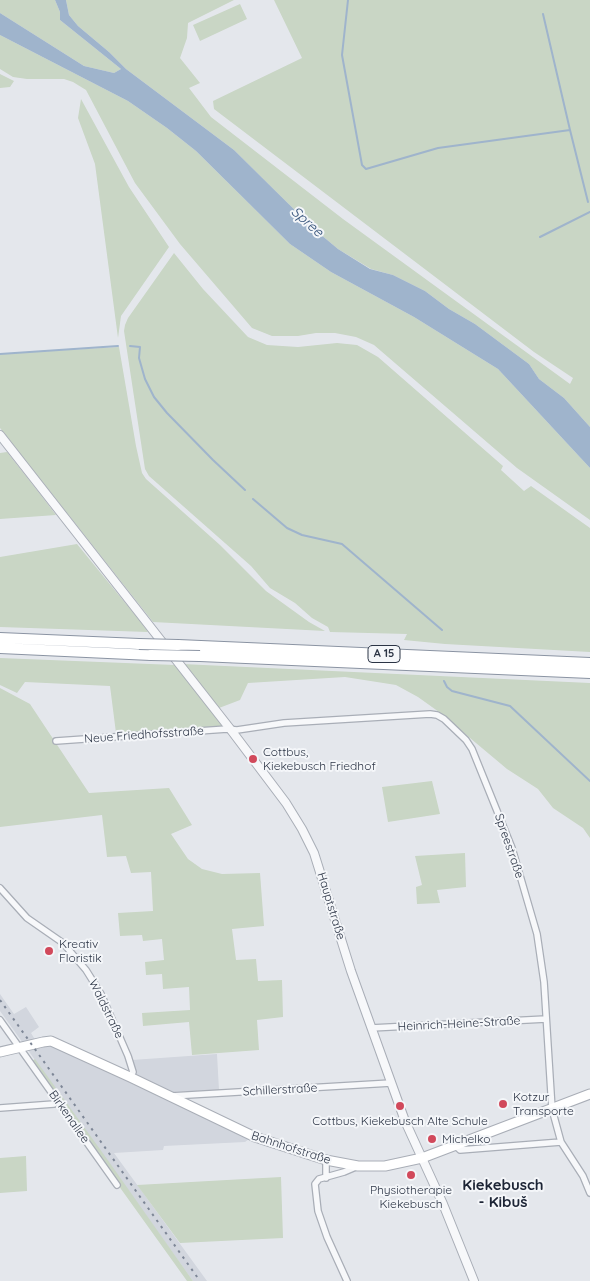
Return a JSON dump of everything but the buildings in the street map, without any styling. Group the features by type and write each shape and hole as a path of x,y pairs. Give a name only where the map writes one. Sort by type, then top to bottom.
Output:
{"highway":[{"name":"A 15","path":"0,638 590,663"},
{"name":"A 15","path":"0,648 590,673"}],"main road":[{"name":"Bahnhofstraße","path":"0,1052 51,1041 255,1138 326,1160 358,1166 404,1164 590,1094"}],"street":[{"name":"Hauptstraße","path":"0,435 231,730 286,803 309,841 371,1028 405,1121 422,1158"},
{"name":"Spreestraße","path":"231,730 284,723 430,714 444,719 466,740 472,749 512,848 537,934 544,982 552,1109 561,1142 583,1176 590,1192"},
{"name":"Neue Friedhofsstraße","path":"56,741 231,730"},
{"name":"Waldstraße","path":"0,888 27,918 63,943 86,970 101,994 128,1056 133,1072 130,1077"},
{"name":"Heinrich-Heine-Straße","path":"371,1028 546,1019"},
{"name":"Birkenallee","path":"0,1020 117,1185"},
{"name":"Schillerstraße","path":"169,1096 391,1083"},
{"path":"0,1108 54,1104"},
{"path":"454,1146 460,1150 561,1142"},
{"path":"422,1158 474,1281"},
{"path":"326,1160 326,1178"},
{"path":"347,1281 328,1237 317,1204 315,1184 319,1179 358,1166"}],"shaded area":[{"path":"0,994 14,1014 26,1007 39,1027 31,1033 39,1046 51,1045 249,1139 245,1142 164,1146 163,1150 114,1153 207,1281 193,1281 0,1011"},
{"path":"217,1054 219,1090 171,1092 136,1077 132,1060"}],"green space":[{"path":"0,0 55,0 60,12 60,20 121,69 114,73 84,66 0,13"},
{"path":"66,0 234,0 188,23 187,38 180,58 200,83 189,88 211,117 343,219 570,384 573,378 534,352 214,109 213,101 302,58 274,0 590,0 590,427 564,398 539,379 529,364 475,324 449,309 425,291 393,275 371,269 338,249 314,229 234,150 126,69 78,26 69,15"},
{"path":"240,4 247,19 200,41 193,25"},
{"path":"0,35 128,101 196,151 290,244 331,272 414,317 498,369 590,468 590,520 517,468 374,345 356,337 335,333 272,336 252,328 180,244 135,183 86,90 64,79 13,77 0,69"},
{"path":"0,74 14,81 10,87 0,88"},
{"path":"81,99 129,187 169,247 121,316 118,338 95,164 78,118"},
{"path":"174,253 203,289 248,337 267,345 298,347 337,343 357,345 378,357 503,466 501,470 524,491 531,486 590,528 590,652 404,640 407,634 330,632 328,627 312,618 295,603 270,588 251,566 149,476 145,469 124,331 128,318"},
{"path":"119,347 136,446 142,473 146,479 220,545 266,591 309,622 325,631 153,622 0,428 0,354"},
{"path":"7,452 56,515 0,519 0,453"},
{"path":"77,544 148,632 0,627 0,557"},
{"path":"0,658 175,665 225,728 116,733 110,686 25,682 17,693 0,685"},
{"path":"182,664 590,683 590,838 583,828 553,808 538,789 507,769 439,712 418,697 396,685 345,677 248,683 240,700 219,708"},
{"path":"0,688 30,704 89,793 169,788 192,825 171,834 188,859 202,869 222,874 260,873 264,926 232,929 236,960 256,959 258,981 282,980 283,1017 257,1020 259,1050 192,1055 189,1022 143,1026 142,1013 190,1010 189,987 163,989 162,974 146,975 145,962 164,960 162,939 143,941 142,935 120,936 118,913 153,911 151,872 131,873 126,856 107,857 102,815 0,827"},
{"path":"432,781 440,814 388,822 382,787"},
{"path":"465,853 466,887 437,890 440,903 417,904 416,887 422,885 415,856"},
{"path":"35,1059 193,1281 187,1281 88,1143 32,1061"},
{"path":"26,1156 27,1191 0,1193 0,1158"},
{"path":"281,1177 283,1238 180,1243 137,1185"}],"water":[{"path":"55,0 66,0 69,15 78,26 126,69 234,150 314,229 338,249 370,269 393,275 425,291 449,309 475,324 529,364 539,379 564,398 590,427 590,468 498,369 414,317 331,272 290,244 196,151 128,101 0,35 0,13 84,66 114,73 121,69 60,20 60,12"}],"waterway":[{"path":"348,0 342,55 362,165 366,169 438,148 570,130 588,202"},
{"path":"543,14 570,130"},
{"path":"540,237 590,212"},
{"path":"0,354 118,346"},
{"path":"130,346 140,347 139,358 145,379 154,397 167,413 245,490"},
{"path":"253,499 287,528 302,535 342,544 442,630"},
{"path":"444,681 452,691 510,706 590,781"}],"railway":[{"path":"0,1000 200,1281"}],"place":[{"name":"Cottbus, Kiekebusch Friedhof","path":"253,759"},
{"name":"Kreativ Floristik","path":"49,951"},
{"name":"Kotzur Transporte","path":"503,1104"},
{"name":"Cottbus, Kiekebusch Alte Schule","path":"400,1106"},
{"name":"Michelko","path":"432,1139"},
{"name":"Physiotherapie Kiekebusch","path":"411,1175"}],"district":[{"name":"Kiekebusch - Kibuš","path":"503,1194"}],"water label":[{"name":"Spree","path":"307,222"}]}
